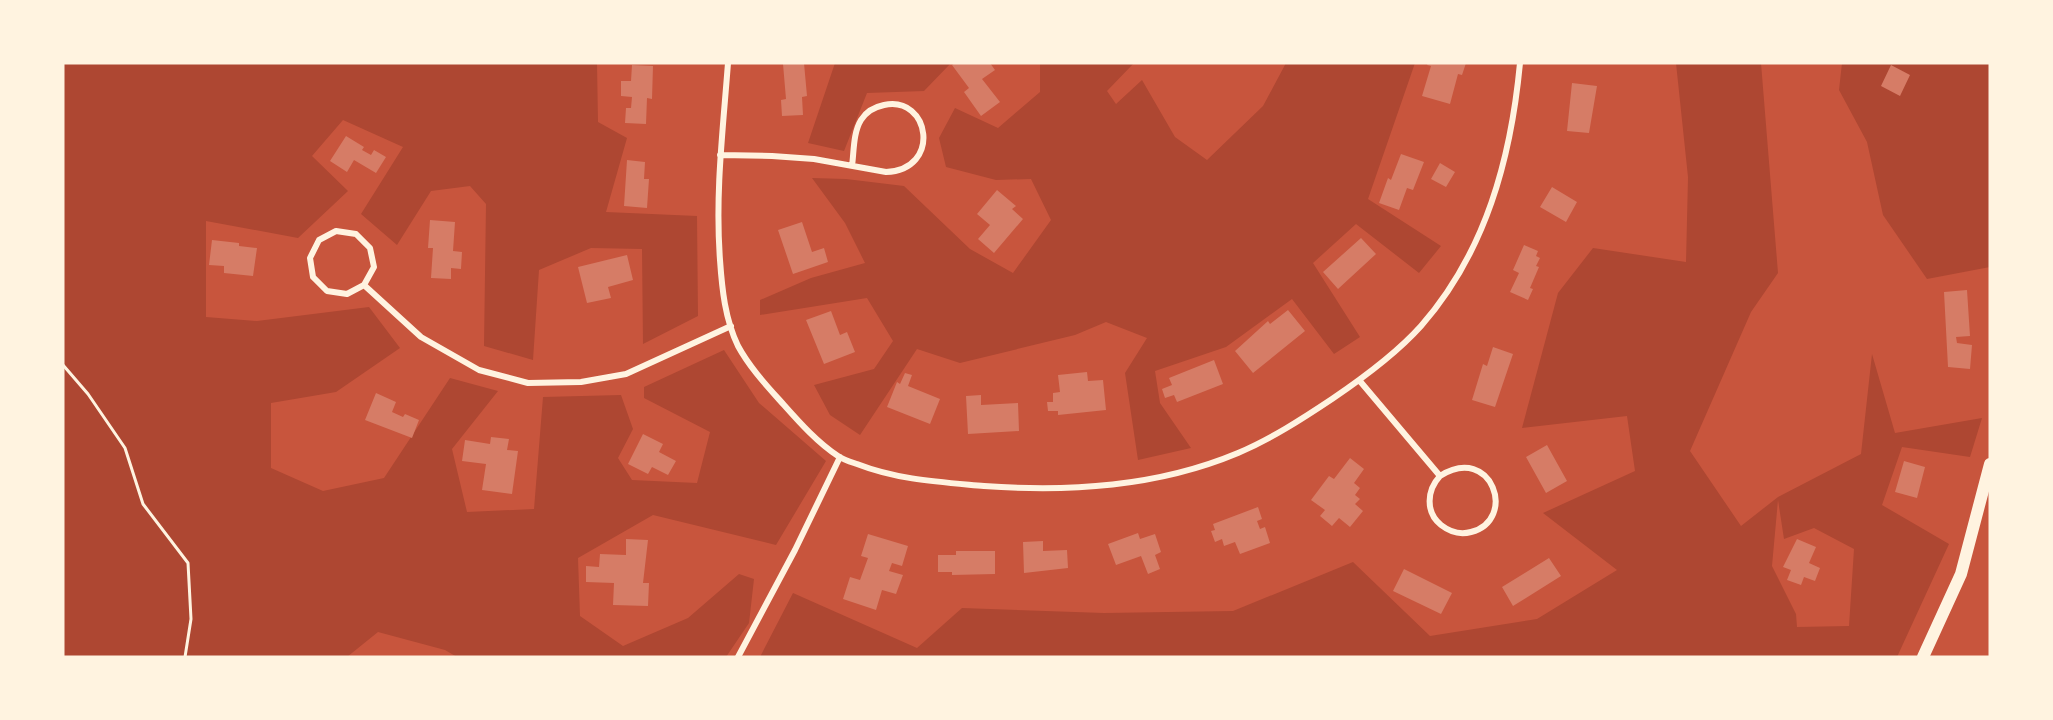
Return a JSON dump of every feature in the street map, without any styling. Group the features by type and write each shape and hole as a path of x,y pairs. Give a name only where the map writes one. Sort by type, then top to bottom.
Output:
{"main road":[{"path":"1923,657 1961,574 1990,464"}],"street":[{"path":"728,63 720,155 718,239 725,305 738,344 751,368 793,415 840,458 909,479 1050,488 1121,484 1174,474 1238,453 1297,422 1359,380 1401,346 1420,327 1457,278 1472,251 1491,206 1506,154 1520,63"},
{"path":"720,155 814,159 852,166 886,172 897,172 916,160 922,150 923,128 918,118 899,105 877,106 868,112 860,121 856,131 852,166"},
{"path":"336,231 356,234 370,248 374,267 364,285 347,294 337,293 327,291 313,277 309,258 319,240 336,231"},
{"path":"364,285 421,337 479,370 528,383 581,382 626,374 731,326"},
{"path":"1359,380 1440,476"},
{"path":"738,657 795,550 840,458"},
{"path":"1462,467 1474,468 1484,474 1492,483 1496,494 1496,506 1485,526 1465,533 1445,529 1437,522 1429,503 1430,492 1440,476 1451,469 1462,467"}],"path":[{"path":"63,366 88,394 125,448 143,504 188,563 191,619 185,657"}],"shaded area":[{"path":"63,63 597,63 598,122 627,138 606,212 697,216 698,316 643,344 642,249 591,248 539,270 533,360 484,346 486,204 470,186 431,191 397,245 361,214 403,147 343,120 312,156 348,191 298,238 206,221 206,317 257,321 369,307 400,348 336,392 271,403 271,468 323,491 384,478 450,378 498,391 452,449 467,512 534,509 543,397 621,395 633,429 618,458 632,480 697,483 710,432 644,398 644,387 724,350 759,403 826,461 776,545 653,515 578,558 580,616 623,646 688,618 739,574 754,579 749,623 726,657 457,657 445,650 378,632 347,657 63,657"},
{"path":"835,63 951,63 924,91 867,93 844,151 808,143"},
{"path":"1040,63 1134,63 1107,91 1116,104 1142,80 1175,137 1207,160 1263,106 1286,63 1415,63 1368,199 1441,246 1419,273 1356,224 1313,263 1360,337 1334,354 1292,299 1226,347 1155,371 1160,403 1191,448 1138,460 1125,373 1147,338 1106,322 1075,335 960,363 917,349 860,435 830,415 814,385 874,369 893,341 867,298 760,315 760,300 811,278 865,263 845,223 812,178 846,179 904,186 970,249 1013,273 1051,220 1031,179 996,180 946,167 939,138 955,108 998,128 1040,92"},
{"path":"1676,63 1761,63 1778,273 1751,312 1690,451 1741,526 1778,497 1861,454 1872,354 1895,433 1982,418 1970,457 1902,447 1882,505 1949,544 1897,657 760,657 793,593 917,648 962,608 1104,613 1233,611 1353,562 1430,636 1537,619 1617,570 1543,513 1635,471 1627,416 1522,428 1558,293 1593,248 1686,262 1688,177","holes":["1778,500 1784,539 1814,528 1854,549 1849,626 1797,627 1796,614 1772,566"]},
{"path":"1842,63 1990,63 1990,267 1927,279 1883,215 1867,142 1839,90"}],"building":[{"path":"804,63 807,96 802,97 803,115 782,116 781,100 786,99 783,64"},
{"path":"955,63 990,63 995,70 982,79 1000,102 981,116 964,92 969,88 952,65"},
{"path":"1428,63 1466,63 1462,75 1458,74 1450,104 1422,96 1431,66 1427,65"},
{"path":"632,65 653,66 652,99 647,98 646,124 625,123 626,108 631,108 632,97 621,96 621,81 631,81"},
{"path":"1891,65 1910,75 1900,96 1881,86"},
{"path":"1572,83 1597,86 1589,133 1567,131"},
{"path":"346,136 364,147 362,150 371,155 374,150 386,157 376,173 354,160 347,172 330,161"},
{"path":"1401,154 1424,162 1413,190 1407,188 1399,210 1379,203 1388,178 1391,180"},
{"path":"627,160 645,162 644,179 649,179 647,208 624,206"},
{"path":"1440,163 1455,172 1446,187 1431,179"},
{"path":"1552,187 1577,202 1566,222 1540,207"},
{"path":"997,190 1016,206 1012,209 1023,219 994,253 978,239 990,225 977,214"},
{"path":"430,220 455,222 453,251 462,252 461,269 451,268 451,279 431,278 433,248 428,248"},
{"path":"802,222 812,252 824,248 828,262 793,274 778,230"},
{"path":"1361,238 1376,254 1338,289 1323,272"},
{"path":"212,240 257,248 253,276 224,273 224,266 209,265"},
{"path":"1524,245 1538,251 1536,256 1540,258 1528,300 1510,292 1519,273 1513,270"},
{"path":"627,255 633,280 608,287 611,298 587,303 578,267"},
{"path":"1967,290 1970,336 1956,337 1957,343 1972,345 1970,369 1948,367 1944,292"},
{"path":"1288,310 1305,331 1253,373 1235,351 1268,321 1270,324"},
{"path":"831,311 840,335 847,332 855,352 824,364 806,320"},
{"path":"1493,347 1513,354 1495,407 1472,400 1483,364 1487,366"},
{"path":"1214,360 1223,384 1177,402 1174,395 1165,398 1162,389 1172,385 1169,378"},
{"path":"1087,372 1088,381 1103,380 1106,410 1058,415 1058,411 1048,411 1047,402 1053,402 1053,393 1060,392 1058,375"},
{"path":"905,373 912,375 908,386 940,399 930,424 887,407 897,382 900,384"},
{"path":"376,393 396,402 392,412 419,420 412,438 365,420"},
{"path":"981,395 981,405 1018,403 1019,431 968,434 966,396"},
{"path":"643,434 663,444 659,452 676,461 668,475 652,467 648,474 628,464"},
{"path":"491,437 509,439 507,450 518,451 512,494 482,490 486,464 462,461 465,440 490,444"},
{"path":"1547,445 1567,481 1546,493 1526,457"},
{"path":"1350,458 1364,469 1354,483 1360,488 1355,495 1360,499 1355,504 1363,511 1350,527 1339,518 1332,526 1320,516 1325,510 1311,500 1329,476 1334,479"},
{"path":"1904,461 1925,467 1917,498 1895,492"},
{"path":"1258,507 1262,519 1257,521 1260,529 1265,527 1270,543 1240,554 1235,542 1224,546 1222,539 1215,542 1211,531 1215,530 1213,524"},
{"path":"1138,533 1140,539 1155,534 1161,552 1155,555 1160,569 1148,574 1141,556 1116,565 1108,544"},
{"path":"868,534 908,546 902,566 892,563 889,571 903,575 896,594 882,590 876,610 843,599 850,577 860,580 868,558 861,556"},
{"path":"626,539 648,540 643,583 649,583 648,606 613,605 614,583 586,582 586,566 599,567 600,554 626,555"},
{"path":"1797,539 1816,547 1809,563 1820,568 1815,581 1804,577 1801,585 1787,580 1791,570 1783,567"},
{"path":"1043,541 1043,551 1067,550 1068,568 1024,573 1023,542"},
{"path":"956,551 995,551 995,574 952,575 952,572 938,572 938,555 956,555"},
{"path":"1549,558 1561,576 1513,606 1502,587"},
{"path":"1404,569 1452,593 1441,614 1393,591"}]}
